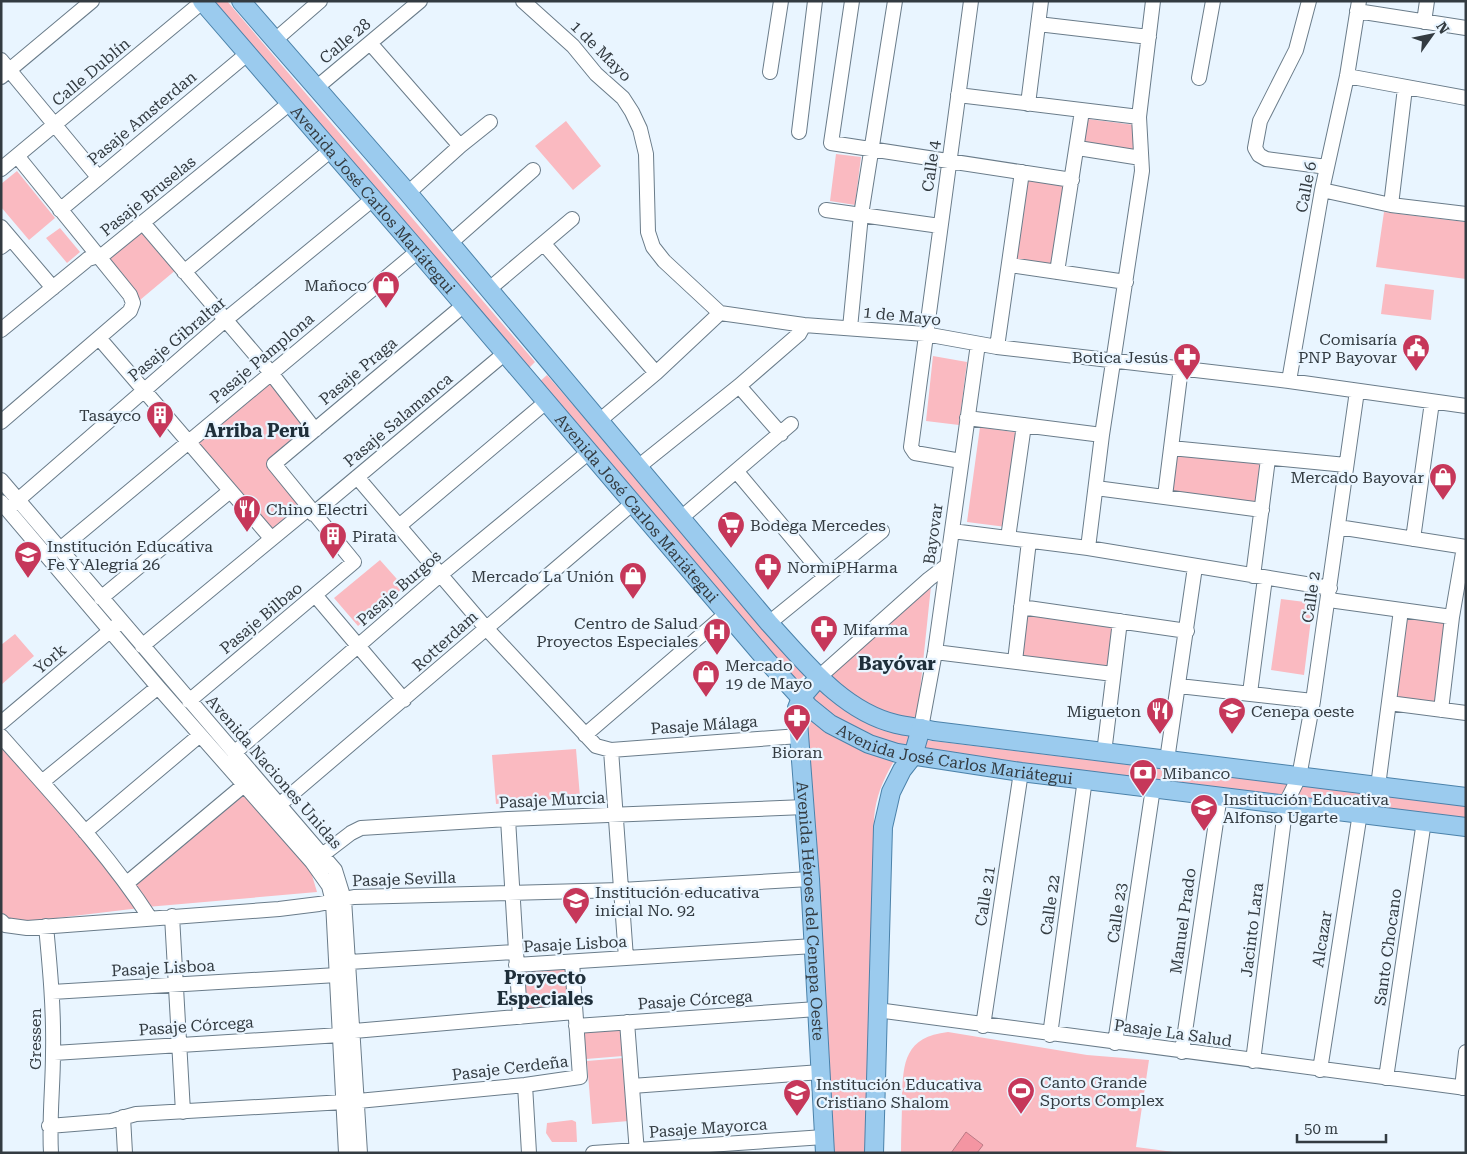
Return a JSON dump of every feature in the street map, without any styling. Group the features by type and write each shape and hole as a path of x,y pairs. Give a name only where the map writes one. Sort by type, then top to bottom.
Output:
{"main road":[{"name":"Avenida José Carlos Mariátegui","path":"202,1 727,613 801,698 830,724 869,744 913,756 1021,772 1286,803 1466,827"},
{"name":"Avenida José Carlos Mariátegui","path":"241,1 408,194 769,623 819,677 847,700 868,713 896,724 921,728 1104,753 1466,797"},
{"path":"529,381 550,363"},
{"path":"801,698 819,677"},
{"name":"Avenida Héroes del Cenepa Oeste","path":"801,698 797,708 810,879 825,1145"},
{"path":"874,1153 883,827 891,792 902,770 913,756 921,728"}],"street":[{"path":"92,1 4,69 55,125 98,177"},
{"name":"Calle Dublín","path":"1,169 18,157 202,1"},
{"path":"275,40 320,1"},
{"name":"Calle 28","path":"316,88 420,1"},
{"name":"1 de Mayo","path":"523,1 573,46 596,74 623,98 632,112 640,129 646,154 648,232 653,247 664,262 720,313 804,325 925,334 997,347 1289,381 1466,406"},
{"path":"770,72 782,1"},
{"path":"799,132 815,1"},
{"path":"852,1 831,142 871,150 1072,180"},
{"path":"850,328 861,215 896,1"},
{"name":"Calle 4","path":"961,461 911,451 925,334 971,1"},
{"path":"1028,104 1041,1"},
{"path":"1088,548 1102,435 1142,171 1138,117 1153,1"},
{"path":"1199,78 1213,1"},
{"path":"1309,1 1296,50 1260,121 1255,148 1259,155 1266,159 1327,167"},
{"path":"1424,22 1427,1"},
{"path":"1358,6 1424,22 1466,28"},
{"name":"Calle 6","path":"1289,381 1322,190 1347,76 1358,6"},
{"path":"1038,24 1149,38"},
{"path":"370,43 460,146"},
{"name":"Pasaje Amsterdan","path":"60,210 247,54"},
{"path":"1347,76 1466,98"},
{"path":"1391,205 1405,88"},
{"path":"958,95 1138,117"},
{"name":"Pasaje Bruselas","path":"1,330 88,259 104,254 290,103"},
{"path":"1057,272 1078,148 1082,111"},
{"path":"408,194 460,146 490,122"},
{"path":"1078,148 1141,158"},
{"path":"184,272 331,150"},
{"path":"1,422 130,312 133,303 130,295 18,157"},
{"path":"449,244 533,170"},
{"path":"997,347 1022,172"},
{"path":"1322,190 1391,205 1466,214"},
{"name":"Pasaje Gibraltar","path":"7,507 224,321 372,199"},
{"path":"826,210 940,226"},
{"path":"488,290 572,219"},
{"path":"143,223 224,321 270,373 315,430"},
{"path":"1,227 6,243 53,288"},
{"path":"544,244 656,373"},
{"name":"Pasaje Pamplona","path":"59,550 418,251"},
{"path":"1010,266 1126,282"},
{"name":"Pasaje Praga","path":"311,511 274,464 464,305"},
{"path":"599,421 656,373 720,313"},
{"path":"638,467 739,386 799,334 804,325"},
{"path":"99,338 271,538"},
{"name":"Bayovar","path":"921,728 952,531 978,344"},
{"name":"Pasaje Salamanca","path":"142,646 271,538 357,477 504,354"},
{"path":"1165,496 1181,368"},
{"path":"681,518 786,429 739,386"},
{"name":"Calle 2","path":"1286,803 1299,776 1313,701 1357,391"},
{"path":"399,526 546,402"},
{"path":"1412,539 1432,402"},
{"path":"967,418 1102,435"},
{"path":"1008,538 1024,425"},
{"path":"1171,448 1346,465"},
{"name":"Pasaje Burgos","path":"234,753 440,575 589,452"},
{"path":"1250,693 1262,510 1268,458"},
{"path":"737,472 825,577"},
{"path":"357,477 486,628 585,735 596,746 611,750 626,958"},
{"name":"Avenida Naciones Unidas","path":"1,480 7,507 110,631 244,785 317,858"},
{"path":"1096,488 1262,510"},
{"path":"101,598 230,492"},
{"name":"Rotterdam","path":"279,805 633,503"},
{"name":"Avenida Naciones Unidas","path":"7,507 59,550 279,805 317,858 329,886 339,900 349,962 354,1032 351,1102 346,1153"},
{"name":"Pasaje Bilbao","path":"189,700 354,562 311,511"},
{"path":"1338,527 1465,547 1452,617 1441,710"},
{"path":"769,623 882,531"},
{"path":"952,531 1088,548 1259,577 1401,610 1452,617"},
{"path":"1015,661 1029,541"},
{"path":"819,677 929,578 946,566"},
{"path":"1167,760 1195,567"},
{"path":"315,595 404,700"},
{"path":"1021,607 1187,631"},
{"path":"1378,786 1401,610"},
{"path":"585,735 727,613"},
{"name":"York","path":"1,724 121,621"},
{"path":"1104,753 1120,621"},
{"path":"934,652 1113,674"},
{"path":"1179,686 1313,701"},
{"path":"42,782 158,688"},
{"path":"1389,703 1466,713"},
{"path":"85,832 200,735"},
{"path":"1,736 127,883 150,918"},
{"name":"Pasaje Málaga","path":"611,750 799,736"},
{"name":"Calle 21","path":"983,1026 1021,772"},
{"name":"Calle 22","path":"1050,1035 1085,779"},
{"path":"127,883 244,785"},
{"name":"Calle 23","path":"1115,1043 1153,788"},
{"name":"Manuel Prado","path":"1182,1052 1220,795"},
{"name":"Jacinto Lara","path":"1252,1061 1286,803"},
{"name":"Pasaje Murcia","path":"317,858 350,833 361,828 508,819 805,807"},
{"name":"Alcazar","path":"1320,1070 1360,813"},
{"path":"508,819 511,894 520,1017"},
{"name":"Santo Chocano","path":"1386,1078 1424,821"},
{"name":"Pasaje Sevilla","path":"1,921 5,925 27,928 279,909 354,897 621,890 810,879"},
{"name":"Avenida Naciones Unidas","path":"339,900 337,976 340,1035 360,1153"},
{"path":"172,916 183,1112"},
{"name":"Gressen","path":"46,926 52,992 54,1052 49,1126 51,1153"},
{"name":"Pasaje Lisboa","path":"349,962 516,958 572,962 814,946"},
{"name":"Pasaje Cerdeña","path":"49,1126 110,1120 136,1114 351,1102 525,1085 580,1077 572,962"},
{"name":"Pasaje Lisboa","path":"52,992 337,976"},
{"name":"Pasaje Córcega","path":"354,1032 520,1017 627,1022 817,1009"},
{"name":"Pasaje La Salud","path":"877,1010 1050,1035 1464,1088"},
{"path":"627,1022 636,1152"},
{"name":"Pasaje Córcega","path":"54,1052 340,1035"},
{"path":"1464,1088 1466,1052"},
{"path":"632,1086 821,1072"},
{"path":"525,1085 529,1153"},
{"path":"123,1117 125,1153"},
{"name":"Pasaje Mayorca","path":"593,1153 825,1145"}],"shaded area":[{"path":"207,1 227,1 535,362 527,370"},
{"path":"1088,119 1135,125 1134,152 1080,146"},
{"path":"566,121 601,166 573,190 535,146"},
{"path":"836,154 861,157 855,205 830,201"},
{"path":"17,171 55,218 29,240 1,207 1,184"},
{"path":"1026,176 1068,182 1055,267 1014,262"},
{"path":"1384,212 1466,222 1466,279 1376,267"},
{"path":"141,225 177,269 140,300 103,256"},
{"path":"60,228 80,252 67,263 46,238"},
{"path":"1385,284 1434,290 1431,320 1381,314"},
{"path":"933,356 967,362 959,425 926,421"},
{"path":"547,375 806,674 796,683 538,383"},
{"path":"272,379 312,429 271,464 306,508 271,535 192,445"},
{"path":"980,427 1019,433 1006,527 967,522"},
{"path":"1174,453 1262,463 1257,505 1169,491"},
{"path":"380,560 404,587 358,626 334,598"},
{"path":"931,586 917,720 887,712 855,699 828,677"},
{"path":"1281,599 1313,603 1304,675 1271,670"},
{"path":"1028,612 1117,624 1111,669 1022,659"},
{"path":"1405,615 1448,620 1439,708 1392,703"},
{"path":"15,634 34,656 1,685 1,645"},
{"path":"818,688 829,699 851,714 875,725 915,737 911,751 846,728 808,697"},
{"path":"808,716 894,761 876,802 874,818 866,1153 831,1153 806,718"},
{"path":"926,740 1466,806 1466,818 923,754"},
{"path":"1,741 140,908 15,923 1,912"},
{"path":"576,749 580,797 496,804 492,755"},
{"path":"241,788 309,865 317,892 147,907 130,883"},
{"path":"570,964 573,1010 521,1014 518,967"},
{"path":"620,1026 623,1056 586,1059 583,1029"},
{"name":"Canto Grande Sports Complex","path":"948,1032 1087,1055 1149,1060 1136,1147 1181,1153 901,1153 903,1085 909,1053 923,1039"},
{"path":"623,1058 629,1121 592,1124 587,1061"},
{"path":"572,1120 576,1122 577,1142 552,1142 546,1133 547,1123"},
{"path":"966,1132 983,1145 977,1153 951,1153"}],"place":[{"name":"Mañoco","path":"386,309"},
{"name":"Comisaría PNP Bayovar","path":"1416,372"},
{"name":"Botica Jesús","path":"1187,381"},
{"name":"Tasayco","path":"160,439"},
{"name":"Mercado Bayovar","path":"1443,501"},
{"name":"Chino Electri","path":"247,533"},
{"name":"Bodega Mercedes","path":"731,549"},
{"name":"Pirata","path":"333,560"},
{"name":"Institución Educativa Fe Y Alegria 26","path":"28,579"},
{"name":"NormiPHarma","path":"768,591"},
{"name":"Mercado La Unión","path":"633,600"},
{"name":"Mifarma","path":"824,653"},
{"name":"Centro de Salud Proyectos Especiales","path":"717,656"},
{"name":"Mercado 19 de Mayo","path":"706,698"},
{"name":"Migueton","path":"1160,735"},
{"name":"Cenepa oeste","path":"1232,735"},
{"name":"Bioran","path":"797,742"},
{"name":"Mibanco","path":"1143,797"},
{"name":"Institución Educativa Alfonso Ugarte","path":"1204,832"},
{"name":"Institución educativa inicial No. 92","path":"576,925"},
{"name":"Canto Grande Sports Complex","path":"1021,1115"},
{"name":"Institución Educativa Cristiano Shalom","path":"797,1117"}],"district":[{"name":"Arriba Perú","path":"257,430"},
{"name":"Bayóvar","path":"897,663"},
{"name":"Proyecto Especiales","path":"545,988"}]}
